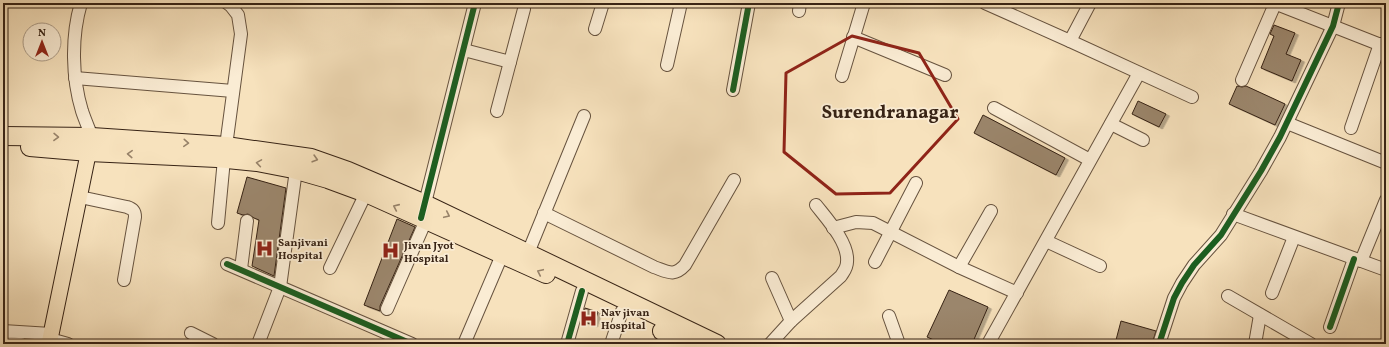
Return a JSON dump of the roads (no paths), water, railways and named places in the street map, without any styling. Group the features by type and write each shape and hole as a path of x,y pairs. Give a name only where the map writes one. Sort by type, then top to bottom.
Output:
{"highway":[{"path":"3,136 90,145 311,158 348,171 424,214 502,255 582,291 687,344"},
{"path":"3,145 90,145"},
{"path":"225,152 257,162 296,170 328,179 528,253 717,344"}],"main road":[{"path":"50,339 90,145"}],"street":[{"path":"81,3 78,13 74,45 75,78 90,145"},
{"path":"218,223 225,152 241,34 238,15 232,6 227,3"},
{"path":"387,309 424,214 475,3"},
{"path":"594,29 602,3"},
{"path":"668,65 681,3"},
{"path":"733,90 749,3"},
{"path":"842,76 864,3"},
{"path":"985,3 1070,40 1192,98"},
{"path":"1242,80 1274,3 1383,45 1351,128"},
{"path":"1159,344 1174,298 1182,283 1194,265 1221,235 1261,171 1287,123 1333,26 1339,3"},
{"path":"1070,40 1089,5"},
{"path":"497,111 524,9"},
{"path":"853,37 945,75"},
{"path":"464,50 510,62"},
{"path":"988,344 1139,73"},
{"path":"75,78 233,91"},
{"path":"994,108 1090,160"},
{"path":"528,253 584,116"},
{"path":"1287,123 1386,163"},
{"path":"1111,124 1143,140"},
{"path":"258,344 280,287 296,170"},
{"path":"544,212 654,267 674,273 685,265 734,180"},
{"path":"875,262 916,183"},
{"path":"330,268 366,193"},
{"path":"80,196 127,207 135,212 124,280"},
{"path":"1330,327 1358,260 1386,200"},
{"path":"770,344 791,321 840,276 846,268 846,251 842,242 816,205"},
{"path":"959,267 991,211"},
{"path":"1233,214 1386,270"},
{"path":"240,269 247,221"},
{"path":"833,228 863,222 873,223 959,267 1017,293"},
{"path":"1272,293 1294,237"},
{"path":"1046,240 1100,266"},
{"path":"464,344 502,255"},
{"path":"227,264 280,287 386,339 412,344"},
{"path":"772,278 791,321"},
{"path":"567,344 582,291"},
{"path":"1228,296 1307,343"},
{"path":"611,344 622,311"},
{"path":"1255,344 1260,315"},
{"path":"889,316 899,344"},
{"path":"3,331 50,339 68,344"},
{"path":"191,333 213,344"},
{"path":"3,343 21,344"}],"place":[{"name":"Sanjivani Hospital","path":"265,248"},
{"name":"Jivan Jyot Hospital","path":"391,251"},
{"name":"Nav jivan Hospital","path":"588,318"}],"district":[{"name":"Surendranagar","path":"890,111"}]}
